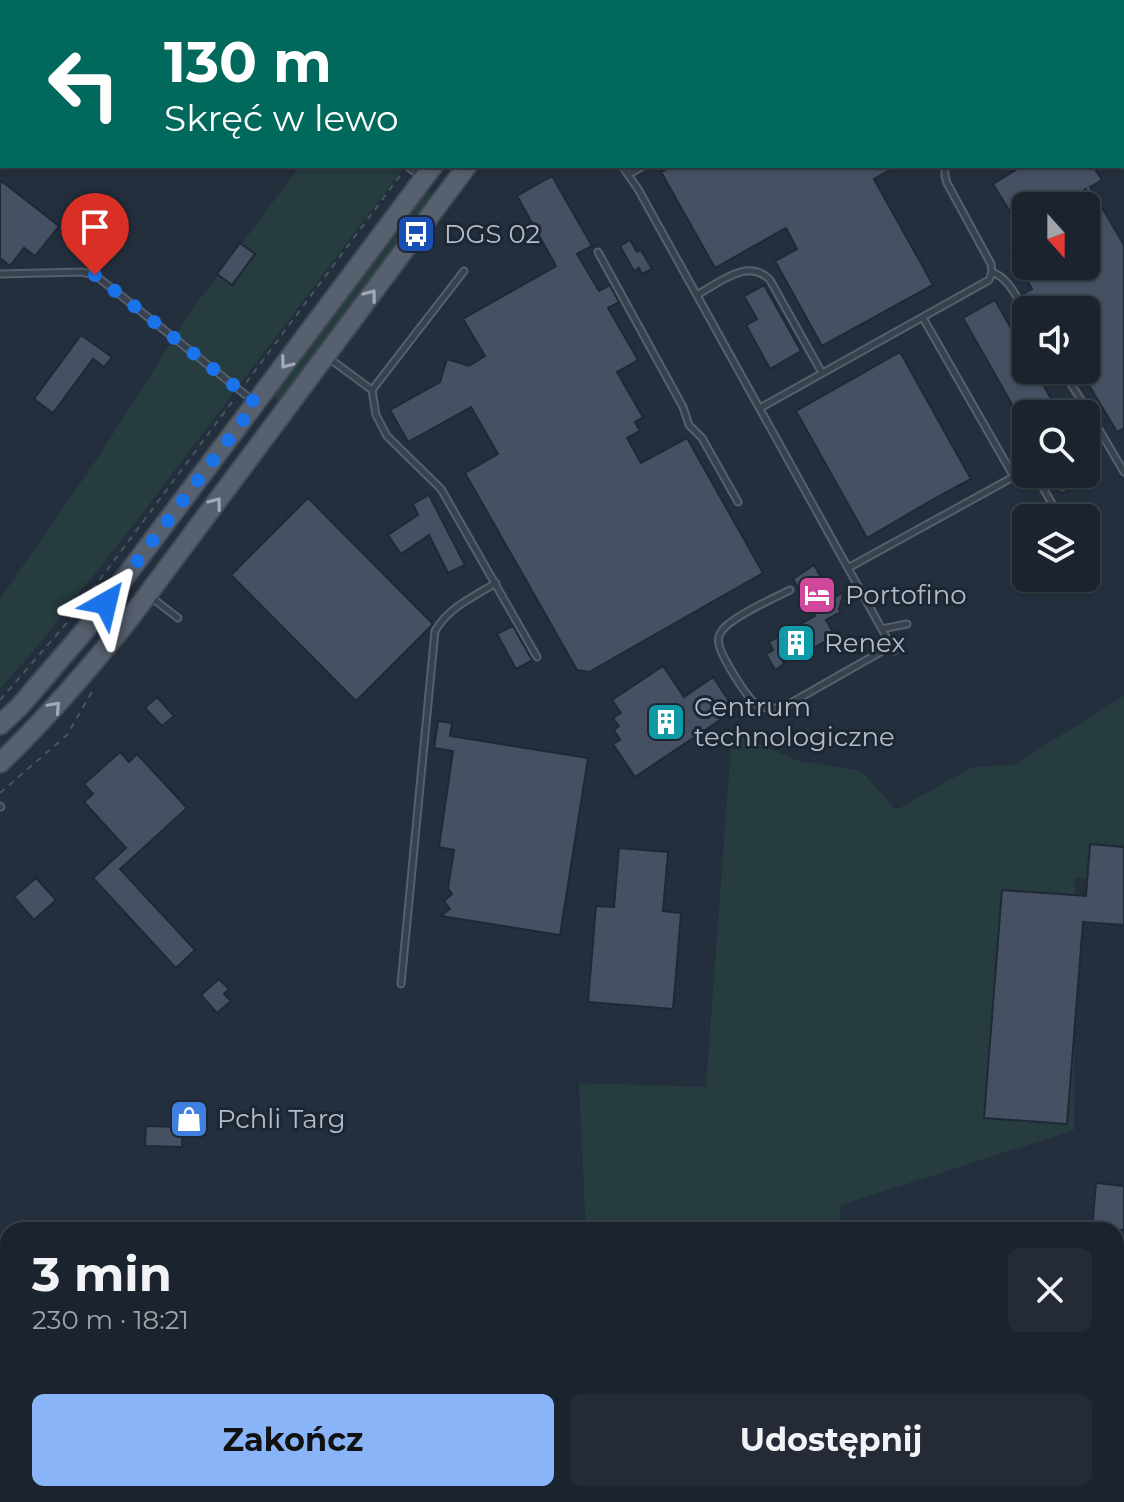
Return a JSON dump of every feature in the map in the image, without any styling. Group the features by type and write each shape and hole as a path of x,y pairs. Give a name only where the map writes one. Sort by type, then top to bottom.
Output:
{"main road":[{"path":"0,763 52,712 147,594 466,168"},
{"path":"0,725 87,628 429,172"}],"lane":[{"path":"624,168 893,648 789,704 779,708 761,707 751,700 722,652 718,642 720,633 729,623 790,590"},
{"path":"629,174 640,168"},
{"path":"760,408 986,282 992,272 991,264 947,183 945,168"},
{"path":"429,172 446,194"},
{"path":"598,252 683,407 689,425 702,438 738,502"},
{"path":"372,390 464,271"},
{"path":"697,295 742,271 761,272 770,280 822,373"},
{"path":"0,274 81,272 95,275 278,420"},
{"path":"992,272 1006,280 1016,296"},
{"path":"923,317 1012,473"},
{"path":"326,356 372,390 376,415 387,436 441,489 537,657"},
{"path":"1100,431 1124,472"},
{"path":"848,568 1012,478"},
{"path":"401,984 435,631 443,617 496,583"},
{"path":"147,594 178,618"},
{"path":"882,629 907,624"}],"path":[{"path":"0,700 72,617 406,168"}],"green space":[{"path":"298,168 403,168 135,523 0,689 0,599 101,453 191,311"},
{"path":"429,190 432,196 429,203 283,398 277,400 274,394 277,386 422,192"},
{"path":"1124,696 1124,880 1075,878 1074,1130 841,1205 840,1222 586,1222 579,1083 706,1087 732,732 798,761 861,771 896,810 973,767 1013,765"}],"building":[{"path":"669,168 893,168 874,179 933,285 822,346 775,261 797,249 786,228 715,268 661,172"},
{"path":"1019,168 1094,168 1102,180 1090,187 1093,192 1086,192 1086,189 1081,192 1012,192 1012,215 993,184"},
{"path":"552,176 592,246 577,254 599,291 610,285 619,302 608,308 638,360 617,372 643,417 635,422 640,431 627,438 641,463 687,438 763,573 589,672 577,670 465,473 498,454 471,407 408,442 390,410 440,382 447,359 469,366 485,356 463,319 556,266 517,196"},
{"path":"0,180 59,226 35,256 24,248 10,266 0,258"},
{"path":"1100,204 1124,245 1124,428 1117,432 1088,384 1100,384 1100,296 1024,296 1032,289 1027,280 1100,280"},
{"path":"630,240 637,252 641,250 652,269 642,274 639,268 634,271 620,246"},
{"path":"240,243 255,254 232,285 217,274"},
{"path":"764,285 801,351 770,369 746,325 757,319 744,296"},
{"path":"995,300 1012,330 1012,384 1043,384 1052,400 1012,400 1012,404 963,318"},
{"path":"81,335 112,357 104,367 93,359 53,413 34,399"},
{"path":"900,352 971,479 867,538 796,411"},
{"path":"1054,488 1071,488 1070,490 1062,493"},
{"path":"429,495 465,565 448,573 429,535 401,554 388,535 418,515 413,504"},
{"path":"308,498 433,624 356,701 231,575"},
{"path":"814,565 833,598 844,592 839,609 841,612 826,620 835,636 808,651 805,645 781,658 784,664 775,670 766,654 773,650 769,642 815,616 793,579"},
{"path":"513,626 532,660 516,669 497,634"},
{"name":"Centrum technologiczne","path":"663,666 684,697 713,677 735,710 635,777 613,744 620,740 614,730 619,726 613,718 621,713 612,700"},
{"path":"157,697 174,716 162,726 145,708"},
{"path":"438,721 452,723 450,736 588,758 560,935 441,916 450,909 444,901 452,894 448,888 454,850 439,847 453,751 434,748"},
{"path":"120,752 129,762 137,754 187,808 120,869 195,950 176,968 93,878 126,848 84,802 93,794 84,784"},
{"path":"1090,844 1124,847 1124,925 1083,922 1067,1124 984,1118 1002,890 1086,896"},
{"path":"619,848 668,852 663,911 681,913 673,1009 588,1002 596,906 614,907"},
{"path":"36,878 56,900 34,920 14,897"},
{"path":"219,979 229,989 224,994 231,1001 217,1013 201,995"},
{"path":"146,1126 182,1127 182,1147 145,1146"},
{"path":"1096,1183 1124,1186 1124,1222 1093,1222"}],"place":[{"name":"DGS 02","path":"416,234"},
{"name":"Portofino","path":"817,595"},
{"name":"Renex","path":"796,643"},
{"name":"Centrum technologiczne","path":"666,722"},
{"name":"Pchli Targ","path":"189,1119"}],"route":[{"path":"95,275 256,403 106,603"}]}
